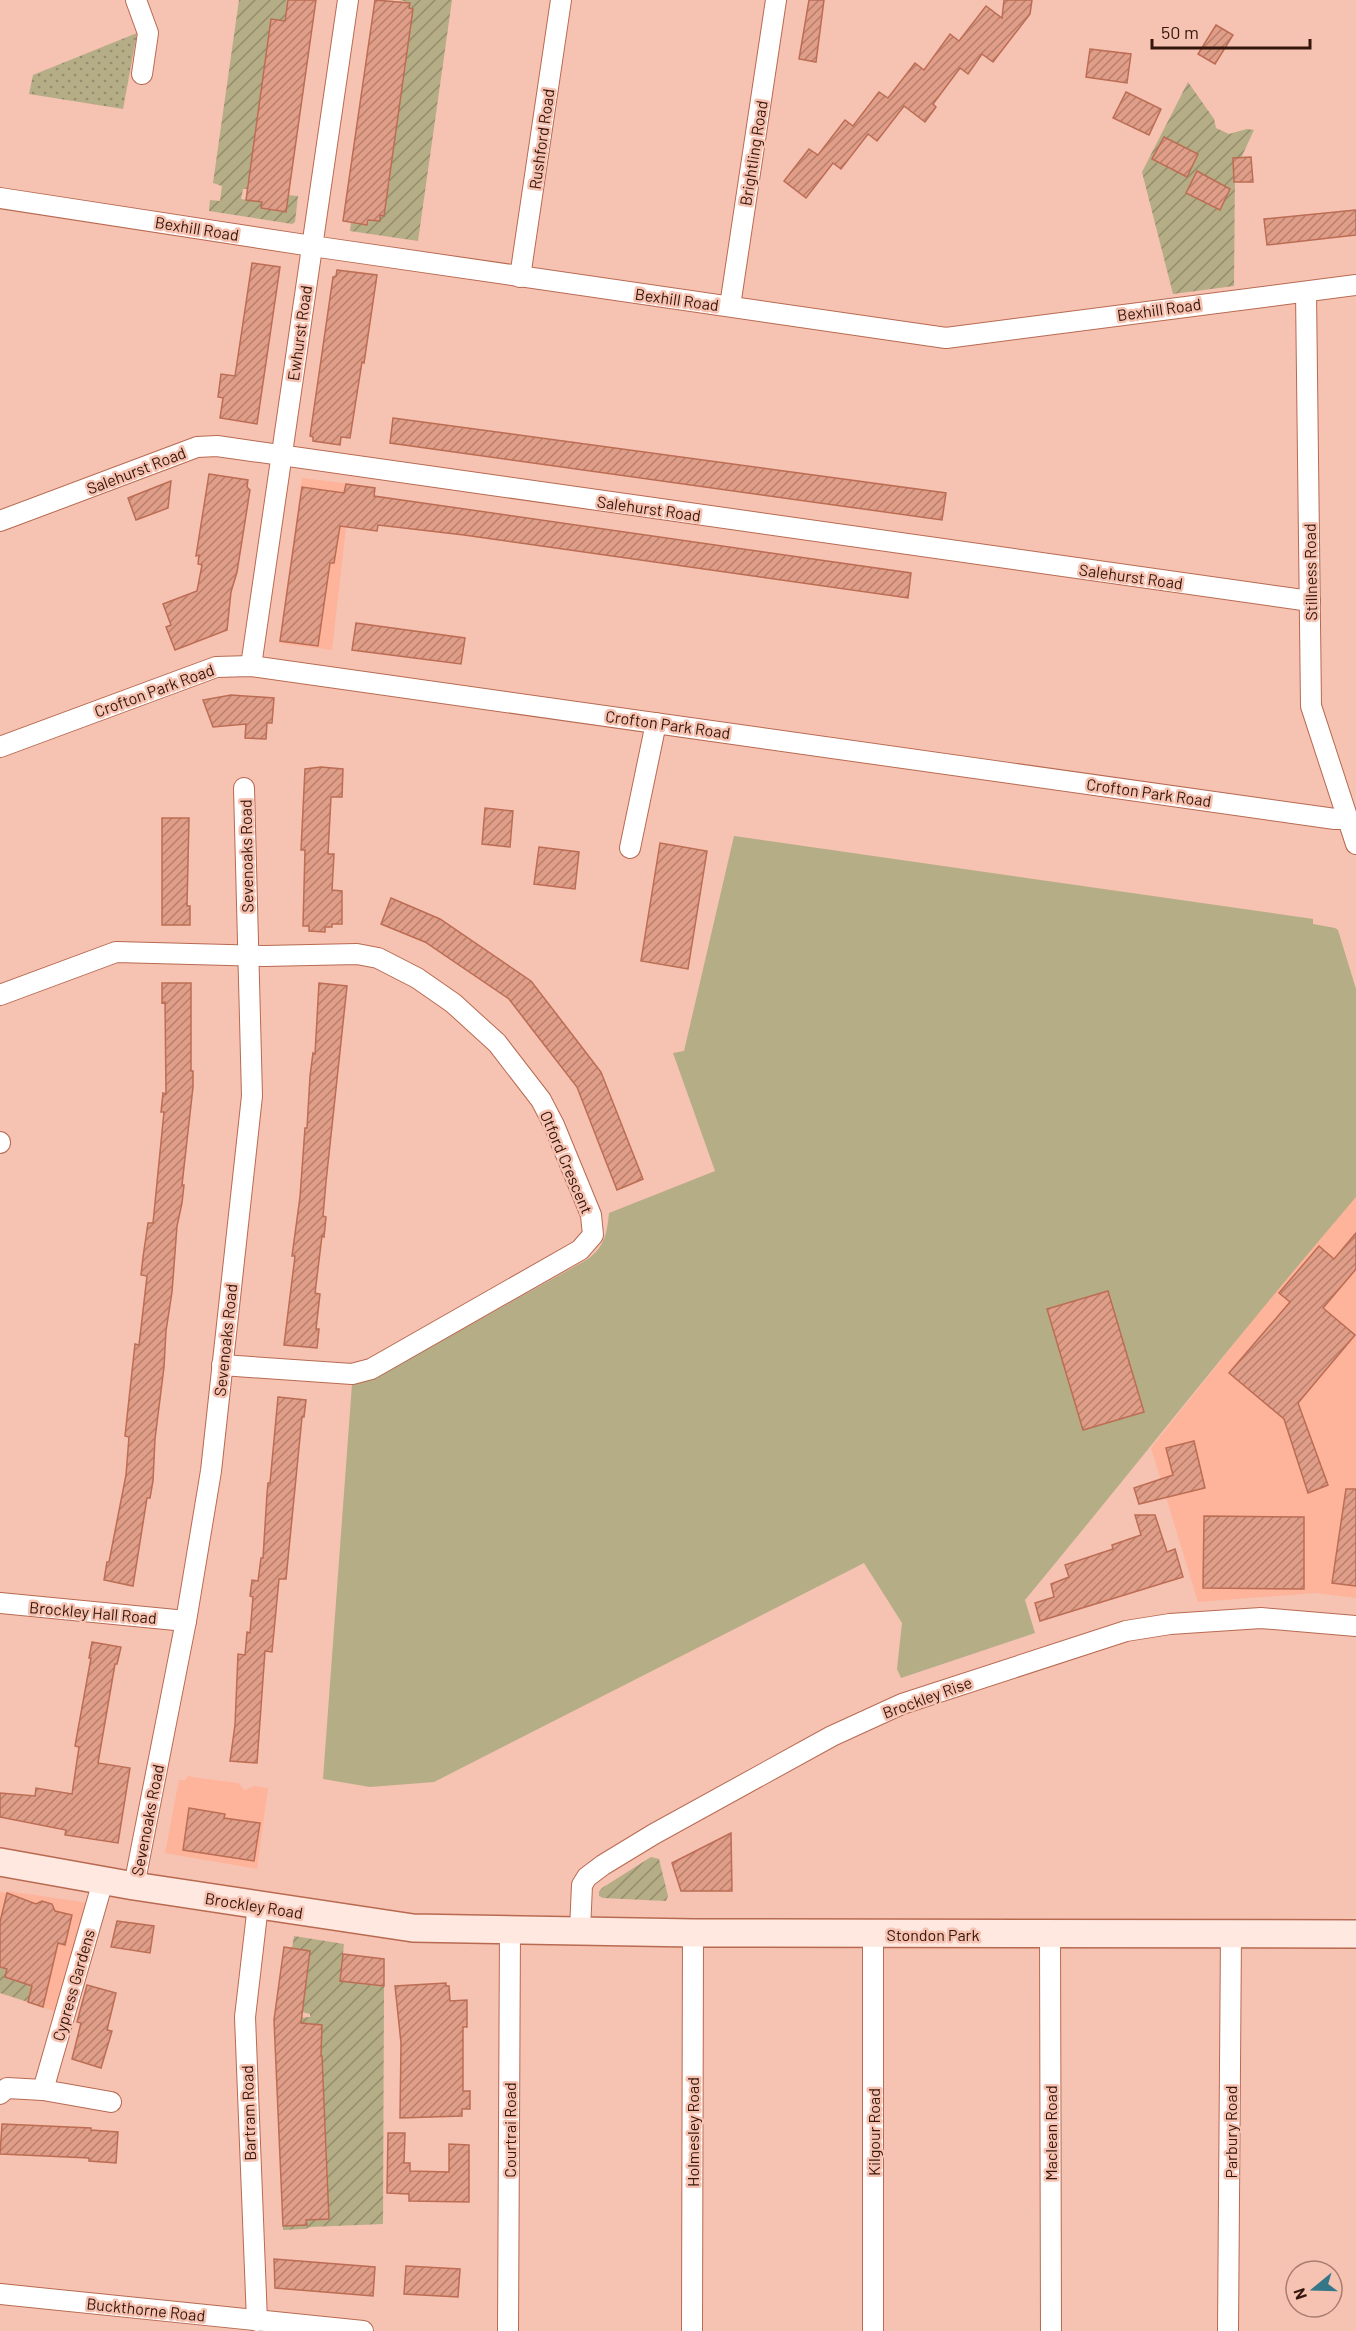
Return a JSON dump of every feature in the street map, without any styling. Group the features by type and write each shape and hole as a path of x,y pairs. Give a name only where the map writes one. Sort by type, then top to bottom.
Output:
{"main road":[{"name":"Brockley Road","path":"0,1862 134,1886 413,1928 510,1929"},
{"name":"Stondon Park","path":"510,1929 693,1933 1356,1934"}],"street":[{"path":"136,0 148,33 142,74"},
{"name":"Ewhurst Road","path":"251,666 348,0"},
{"name":"Rushford Road","path":"520,277 561,0"},
{"name":"Brightling Road","path":"730,306 776,0"},
{"name":"Bexhill Road","path":"0,198 520,277 946,338 1356,285"},
{"name":"Stillness Road","path":"1306,292 1311,706 1353,830"},
{"name":"Salehurst Road","path":"0,521 197,447 217,446 1310,601"},
{"name":"Crofton Park Road","path":"0,747 216,666 251,666 1335,819 1353,830"},
{"path":"630,848 656,723"},
{"name":"Sevenoaks Road","path":"134,1886 186,1621 211,1471 252,1096 244,788"},
{"path":"0,994 116,952 249,956"},
{"name":"Otford Crescent","path":"222,1365 352,1374 371,1369 580,1251 593,1235 591,1215 585,1197 541,1100 497,1043 453,1003 417,978 378,958 357,954 249,956"},
{"name":"Brockley Hall Road","path":"0,1603 186,1621"},
{"name":"Brockley Rise","path":"580,1930 582,1885 587,1877 603,1865 654,1834 832,1736 902,1704 1126,1631 1170,1624 1261,1618 1356,1626"},
{"name":"Cypress Gardens","path":"43,2090 104,1881"},
{"name":"Bartram Road","path":"257,2320 244,2017 258,1905"},
{"name":"Courtrai Road","path":"508,2331 510,1929"},
{"name":"Holmesley Road","path":"692,2331 693,1933"},
{"name":"Parbury Road","path":"1228,2331 1231,1933"},
{"name":"Kilgour Road","path":"873,1934 873,2331"},
{"name":"Maclean Road","path":"1050,1934 1051,2331"},
{"path":"0,2094 7,2088 43,2090 111,2102"},
{"name":"Buckthorne Road","path":"0,2294 363,2331"}],"shaded area":[{"path":"239,0 288,0 285,21 261,95 250,170 264,183 248,180 247,189 243,189 241,199 262,202 261,208 286,212 288,195 298,196 295,222 292,224 209,211 210,200 220,201 222,186 213,183"},
{"path":"400,0 452,0 418,241 350,231 351,222 367,225 370,220 379,221 380,215 384,216 385,209 381,208 384,189 388,189 390,181 386,180 393,152 390,151 396,131 397,102 400,102 401,95 397,94 400,73 404,74 406,66 402,66 404,45 408,45 409,38 406,37 413,9 409,8 410,3"},
{"path":"137,33 123,109 29,94 33,75"},
{"path":"1188,82 1214,119 1216,128 1229,134 1247,129 1254,130 1235,171 1234,286 1173,294 1142,172"},
{"path":"302,478 351,484 332,650 279,643"},
{"path":"734,836 1313,919 1313,924 1335,928 1338,930 1356,989 1356,1197 1025,1600 1035,1633 901,1678 897,1669 902,1623 864,1563 434,1782 370,1787 323,1779 352,1384 379,1376 588,1259 604,1239 609,1213 715,1171 673,1053 684,1051"},
{"path":"1356,1197 1356,1598 1315,1593 1198,1602 1151,1448 1279,1287"},
{"path":"189,1775 238,1783 245,1790 254,1786 268,1788 257,1869 165,1853 179,1780 185,1780"},
{"path":"651,1857 659,1859 668,1896 666,1901 599,1896 602,1888"},
{"path":"7,1891 89,1903 57,2012 0,1993 0,1892 6,1893"},
{"path":"294,1936 344,1944 340,1981 384,1986 383,2224 283,2230 283,2226 307,2224 306,2220 329,2219 328,2194 306,2195 328,2185 322,2056 300,2055 321,2025 298,2023 298,2018 310,2017 310,2014 302,2012 310,1951 292,1948"},
{"path":"39,1957 28,2002 0,1993 0,1967 7,1969"}],"building":[{"path":"288,0 316,0 286,212 261,208 262,202 246,200 271,19 285,21"},
{"path":"375,0 410,3 409,8 413,9 384,216 380,215 380,221 368,220 367,225 343,221"},
{"path":"809,0 824,0 816,62 799,59"},
{"path":"1004,0 1032,0 1030,14 993,62 982,54 968,74 960,68 933,104 936,107 925,122 904,106 877,141 868,134 841,169 833,163 806,198 784,181 809,149 818,155 845,120 853,126 879,92 888,98 915,63 924,70 950,34 959,41 986,6 1002,18"},
{"path":"1216,25 1233,35 1215,64 1198,54"},
{"path":"1090,49 1131,54 1127,83 1086,77"},
{"path":"1126,92 1161,109 1149,135 1113,118"},
{"path":"1164,137 1198,154 1187,177 1152,159"},
{"path":"1251,157 1253,182 1234,182 1233,158"},
{"path":"1197,171 1230,189 1220,210 1186,193"},
{"path":"1356,210 1356,235 1267,245 1264,219"},
{"path":"252,263 280,267 257,424 220,418 223,398 218,397 221,374 235,376"},
{"path":"337,270 377,275 350,438 341,437 340,445 313,441 313,437 310,436 333,277 336,276"},
{"path":"393,418 946,493 942,520 390,443"},
{"path":"209,474 248,480 247,487 250,490 237,572 231,592 227,630 175,650 166,627 171,625 163,604 197,591 202,565 198,564 199,555 196,556"},
{"path":"171,481 168,508 136,520 128,498"},
{"path":"346,484 375,488 374,496 911,573 908,598 464,535 378,525 377,531 340,526 334,563 330,563 318,646 280,641 302,487 344,493"},
{"path":"356,623 465,638 461,664 352,650"},
{"path":"231,695 274,698 272,723 267,723 266,739 245,738 246,724 213,727 203,700"},
{"path":"321,767 343,769 342,797 331,797 328,854 334,854 332,890 342,891 342,924 325,927 325,932 309,931 309,926 303,926 305,850 301,850 305,769"},
{"path":"485,808 513,811 510,847 482,844"},
{"path":"162,818 189,818 187,906 190,906 190,925 162,925"},
{"path":"660,843 707,851 688,969 641,961"},
{"path":"539,847 579,852 575,889 534,884"},
{"path":"391,898 440,919 531,981 601,1072 643,1179 617,1190 577,1087 509,999 425,942 381,924"},
{"path":"162,983 191,983 193,1087 155,1439 153,1481 150,1498 147,1498 133,1586 104,1580 126,1475 129,1437 125,1436 135,1344 139,1345 147,1276 141,1275 148,1223 153,1223 164,1112 161,1112 163,1093 166,1094 165,1002 162,1003"},
{"path":"319,983 347,986 326,1182 324,1237 322,1236 315,1293 320,1294 316,1329 319,1329 317,1348 284,1345 295,1256 292,1256 300,1197 305,1128 307,1128 310,1076 313,1053 315,1054"},
{"path":"1356,1233 1356,1269 1323,1308 1355,1335 1298,1403 1328,1485 1308,1493 1284,1419 1229,1373 1290,1302 1279,1293 1319,1246 1334,1259"},
{"path":"1108,1291 1144,1412 1083,1430 1047,1309"},
{"path":"278,1397 306,1400 304,1417 302,1417 286,1579 279,1579 272,1652 265,1651 257,1763 230,1761 235,1725 238,1654 245,1655 247,1632 250,1633 252,1580 258,1581 261,1558 263,1558 268,1483 270,1483"},
{"path":"1194,1441 1205,1488 1139,1504 1134,1488 1173,1475 1166,1448"},
{"path":"1346,1489 1356,1489 1356,1586 1332,1583"},
{"path":"1135,1515 1155,1515 1167,1552 1175,1549 1183,1577 1040,1621 1035,1603 1054,1597 1051,1584 1069,1577 1065,1565 1113,1549 1112,1545 1141,1535"},
{"path":"1204,1516 1304,1517 1304,1589 1203,1588"},
{"path":"92,1642 121,1647 117,1664 115,1664 98,1763 130,1768 118,1843 65,1835 66,1830 0,1817 0,1793 35,1796 36,1788 72,1794 79,1747 75,1746"},
{"path":"189,1808 225,1814 224,1818 260,1823 254,1861 183,1850"},
{"path":"731,1833 732,1891 681,1891 672,1863"},
{"path":"7,1893 36,1904 42,1901 52,1904 55,1911 72,1915 65,1945 58,1943 43,2007 28,2002 32,1986 5,1977 7,1969 0,1967 0,1922"},
{"path":"117,1921 154,1926 150,1953 111,1947"},
{"path":"284,1947 310,1951 301,2023 322,2025 321,2056 329,2219 306,2220 307,2225 283,2226 274,2020"},
{"path":"343,1954 384,1959 384,1986 340,1981"},
{"path":"446,1983 446,1986 449,1986 450,2001 467,2000 467,2027 463,2027 463,2091 470,2091 470,2109 462,2109 462,2116 400,2118 401,2043 395,1986"},
{"path":"87,1985 116,1993 107,2030 112,2031 101,2068 72,2059 81,2023 77,2022"},
{"path":"2,2124 91,2128 91,2130 118,2132 116,2163 89,2161 89,2158 0,2154"},
{"path":"388,2133 405,2133 404,2163 410,2163 410,2171 449,2172 449,2144 469,2145 469,2202 409,2201 409,2194 387,2193"},
{"path":"274,2259 375,2267 373,2296 275,2288"},
{"path":"406,2266 460,2269 458,2297 404,2294"}]}
